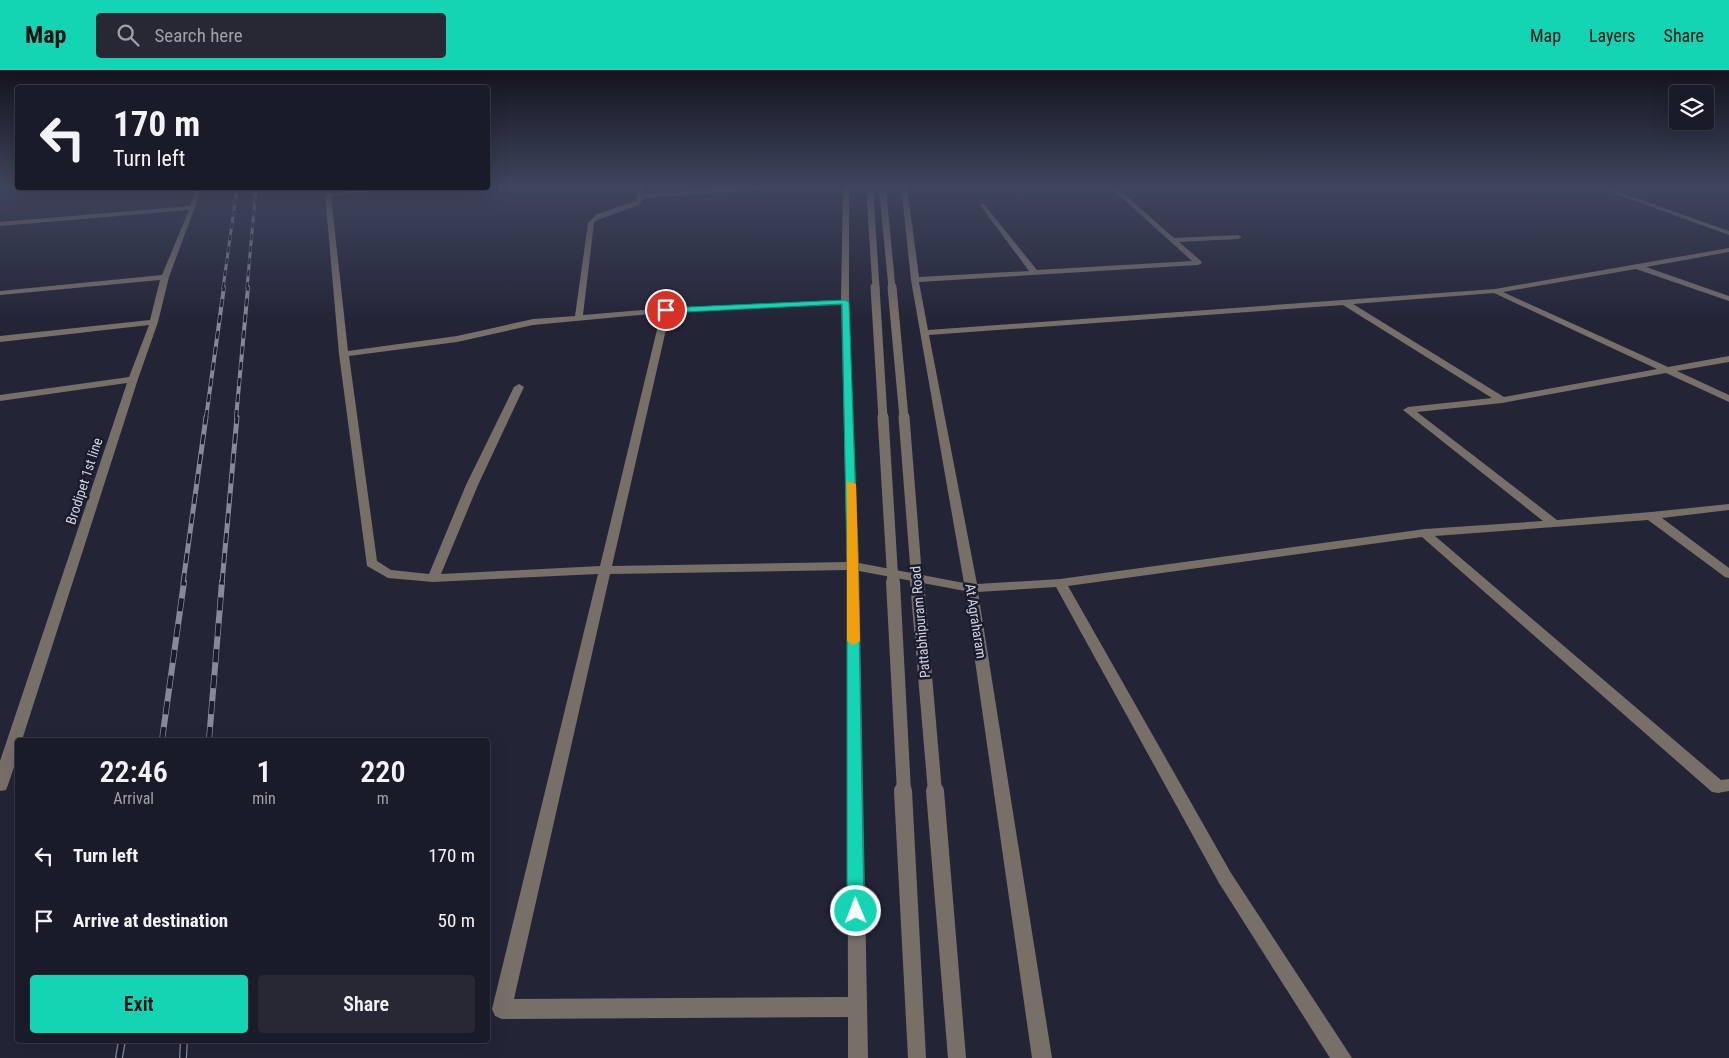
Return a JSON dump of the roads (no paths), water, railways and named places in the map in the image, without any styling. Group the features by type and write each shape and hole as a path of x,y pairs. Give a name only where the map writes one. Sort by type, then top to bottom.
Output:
{"street":[{"name":"Brodipet 1st line","path":"15,738 133,379 154,322 165,277 183,232"},
{"path":"332,232 344,354 371,563 388,574 433,578 605,570 853,566 971,588 1060,583 1425,533 1651,516 1729,507"},
{"path":"579,317 590,232"},
{"path":"846,232 845,302 853,566 858,1058"},
{"name":"Pattabhipuram Road","path":"878,232 917,1058"},
{"name":"Pattabhipuram Road","path":"881,232 902,397 957,1058"},
{"name":"At Agraharam","path":"909,232 914,280 971,588 1042,1058"},
{"path":"1004,232 1034,272"},
{"path":"914,280 1198,263 1163,232"},
{"path":"1172,240 1238,237"},
{"path":"924,333 1495,290 1639,267 1729,250"},
{"path":"1639,267 1729,298"},
{"path":"0,293 165,277"},
{"path":"1495,290 1729,399"},
{"path":"344,354 457,338 533,322 579,317 666,310 845,302"},
{"path":"1344,302 1502,400"},
{"path":"666,310 502,1009 856,1007"},
{"path":"0,339 154,322"},
{"path":"1554,523 1408,410 1502,400 1729,359"},
{"path":"0,398 133,379"},
{"path":"433,578 472,485 519,387"},
{"path":"1651,516 1729,574"},
{"path":"1425,533 1718,786 1729,785"},
{"path":"1060,583 1225,878 1342,1058"},
{"name":"Brodipet 1st line","path":"0,785 15,739"}],"railway":[{"path":"223,288 231,232"},
{"path":"247,288 252,232"},
{"path":"206,418 224,287"},
{"path":"236,418 248,287"},
{"path":"183,583 206,417"},
{"path":"222,583 237,417"},
{"path":"162,738 184,582"},
{"path":"209,738 222,582"},
{"path":"119,1058 122,1043"},
{"path":"183,1058 184,1043"}]}
